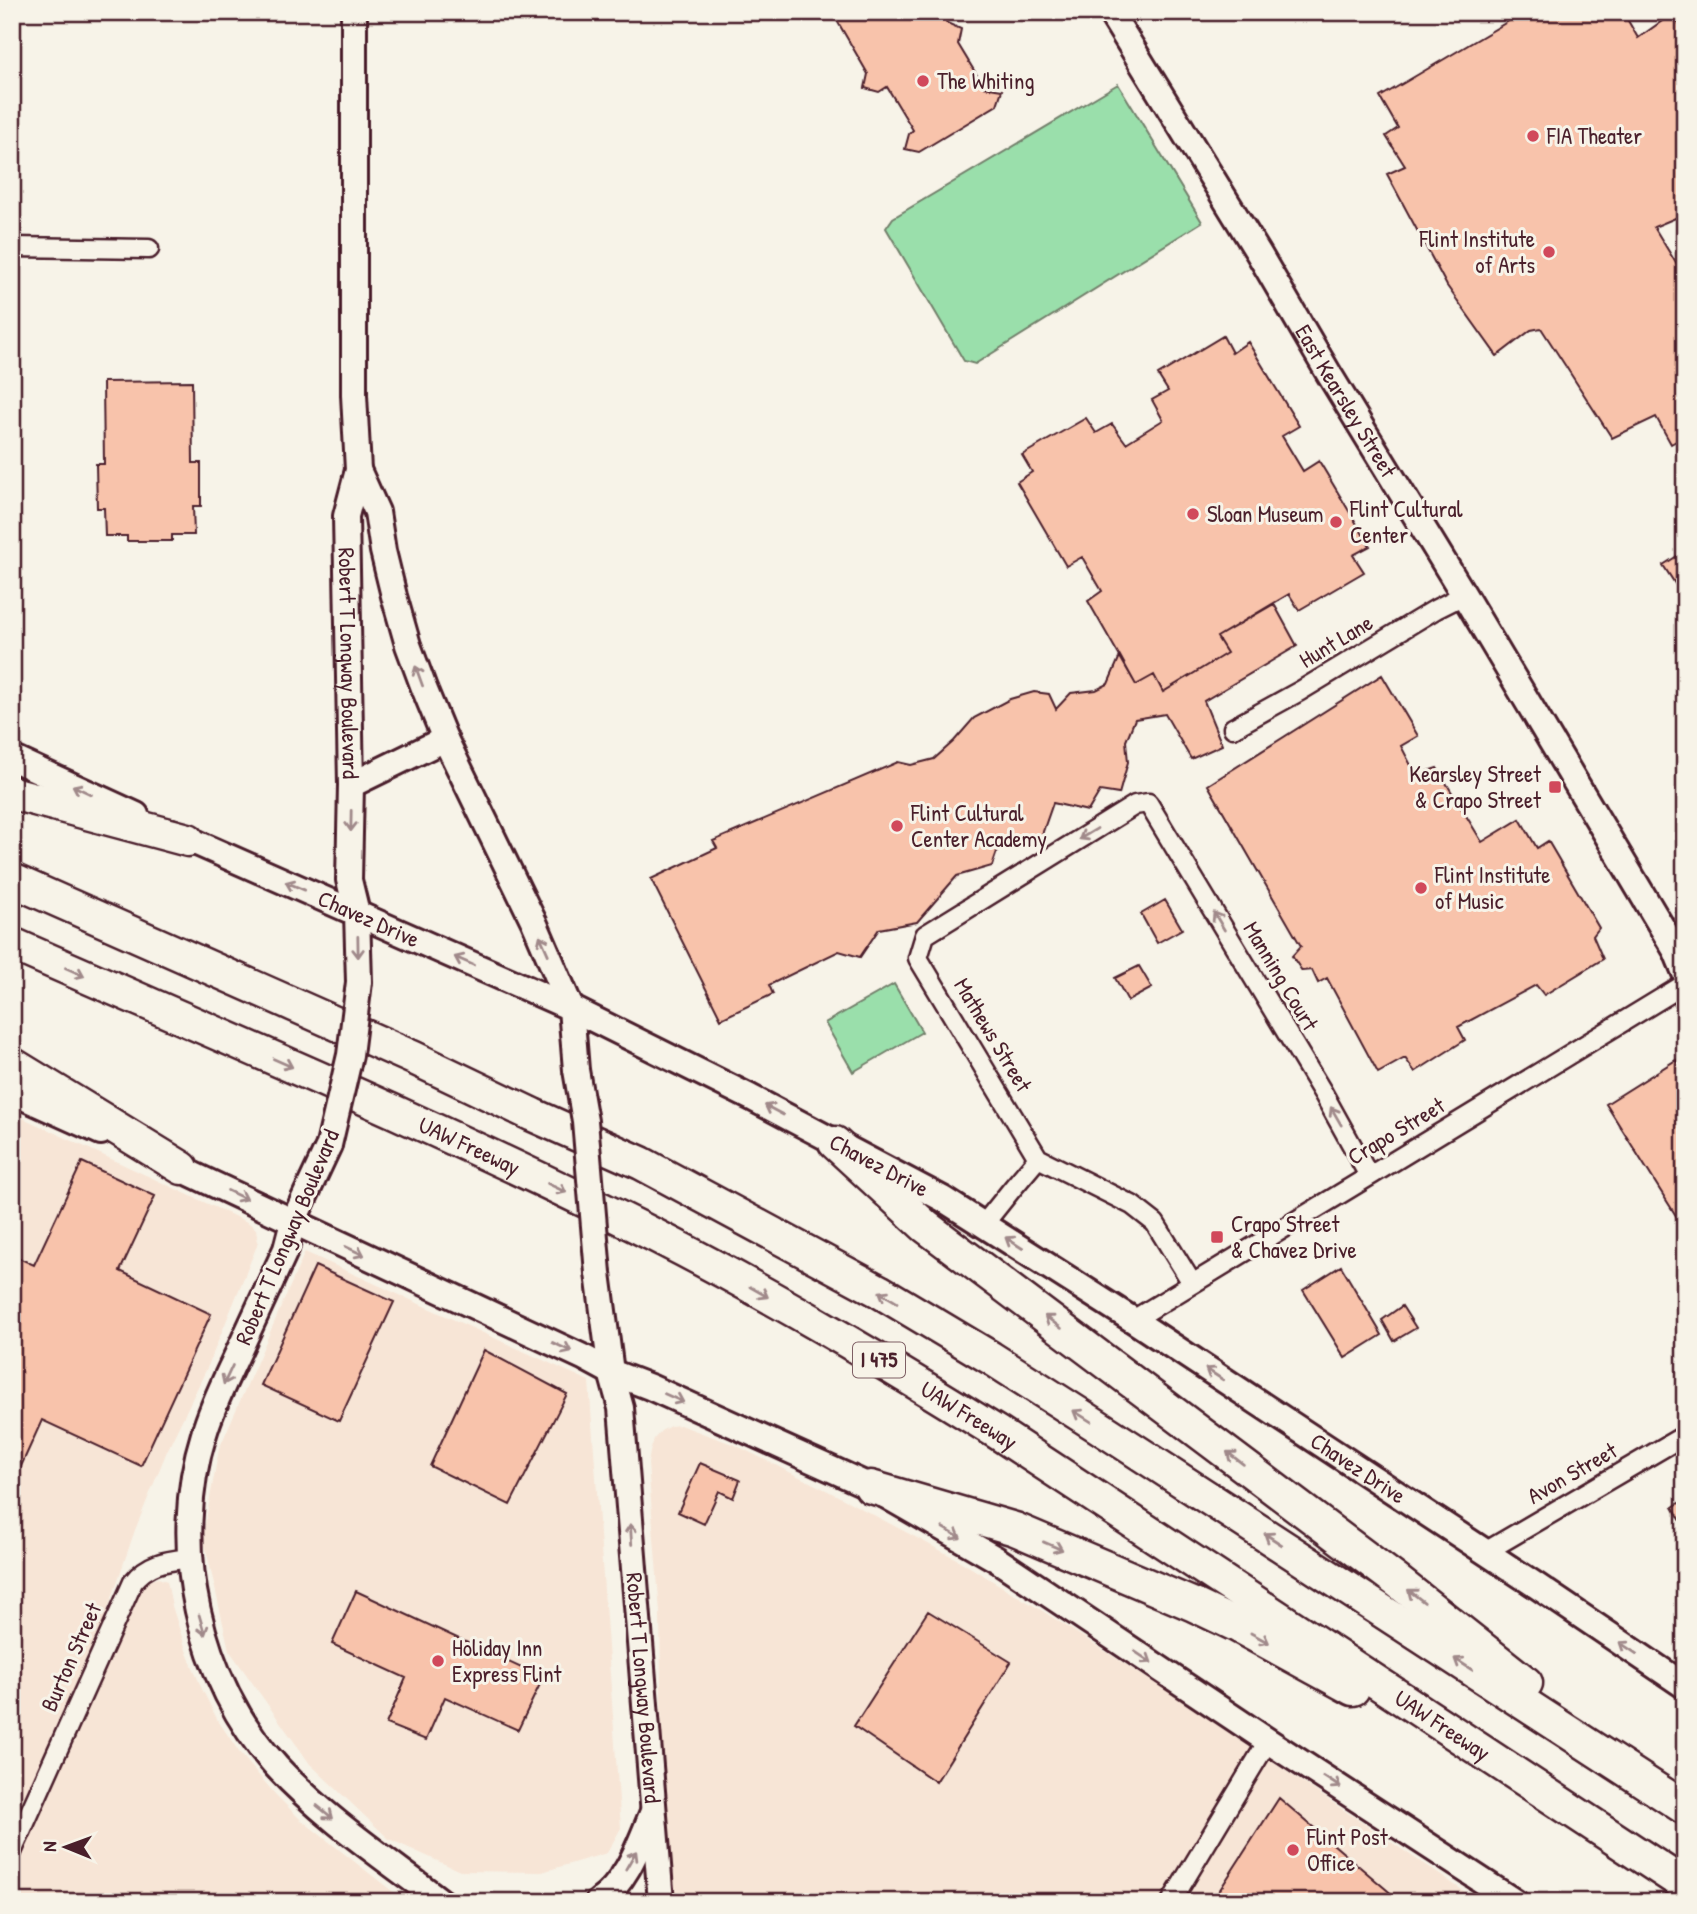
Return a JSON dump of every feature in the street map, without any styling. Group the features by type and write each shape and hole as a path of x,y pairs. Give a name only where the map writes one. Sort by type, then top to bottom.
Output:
{"highway":[{"path":"12,793 188,840"},
{"name":"I 475","path":"12,880 414,1058 641,1163 879,1291 992,1358 1683,1807"},
{"name":"UAW Freeway","path":"12,944 415,1121 658,1237 724,1272 897,1371 998,1433 1685,1885"},
{"path":"12,1064 181,1168"},
{"path":"835,1143 925,1226 1397,1581 1683,1807"},
{"path":"872,1487 1015,1530 1194,1605 1236,1625 1559,1802"}],"main road":[{"name":"Robert T Longway Boulevard","path":"354,12 354,395 358,470 346,516 351,785 349,880 357,913 359,982 350,1055 329,1145 293,1222 286,1249 214,1405 195,1469 189,1528 200,1618 223,1686 237,1713 275,1765 323,1811 442,1902"},
{"name":"East Kearsley Street","path":"1110,12 1464,595 1676,951 1685,973"},
{"name":"Robert T Longway Boulevard","path":"358,470 377,512 383,551 408,645 445,739 534,922 571,1008 576,1070 585,1121 598,1273 611,1372 621,1408 661,1902"},
{"path":"351,785 445,739"},
{"name":"Chavez Drive","path":"12,758 188,840 571,1008 943,1199 1133,1320 1685,1686"},
{"path":"12,1092 181,1168 611,1372 872,1487 996,1559 1515,1902"},
{"path":"598,1902 620,1879 636,1854 653,1812"}],"street":[{"path":"12,247 149,249"},
{"name":"Hunt Lane","path":"1233,728 1464,595"},
{"name":"Manning Court","path":"925,935 1135,805 1148,803 1323,1093 1369,1176"},
{"name":"Mathews Street","path":"925,935 918,958 1038,1158"},
{"name":"Crapo Street","path":"1133,1320 1685,984"},
{"path":"984,1224 1038,1158 1132,1205 1155,1223 1192,1283"},
{"name":"Avon Street","path":"1485,1552 1685,1435"},
{"name":"Burton Street","path":"12,1852 132,1582 141,1571 152,1565 191,1558"},
{"path":"1171,1902 1268,1741"}],"shaded area":[{"path":"12,1113 249,1223 256,1229 258,1243 208,1366 167,1451 135,1530 106,1615 124,1624 141,1587 158,1578 167,1581 187,1653 202,1689 217,1719 239,1752 300,1819 406,1902 12,1902"},
{"path":"305,1252 589,1381 621,1828 607,1853 542,1872 460,1871 389,1839 310,1764 229,1650 203,1536 219,1449"},
{"path":"680,1425 735,1445 953,1557 1173,1695 1480,1902 673,1902 662,1768 660,1612 648,1464 654,1439 670,1426"}],"green space":[{"path":"1118,84 1202,222 975,364 964,361 886,228 893,218"},
{"path":"894,984 922,1032 853,1072 825,1023"}],"building":[{"name":"The Whiting","path":"832,12 941,12 947,23 961,29 958,44 984,87 1002,90 997,105 919,152 905,149 909,134 913,130 887,87 879,92 865,88 868,74"},
{"name":"Flint Institute of Arts","path":"1524,12 1623,12 1638,38 1672,14 1685,33 1685,214 1654,227 1685,278 1685,436 1671,444 1656,417 1612,438 1541,328 1531,330 1497,356 1447,286 1387,174 1405,166 1386,136 1398,128 1380,97"},
{"name":"Sloan Museum","path":"1223,336 1232,353 1248,342 1299,426 1282,436 1303,471 1319,461 1370,546 1353,555 1364,572 1299,610 1289,594 1217,637 1227,653 1163,692 1154,675 1136,685 1088,601 1102,591 1082,557 1066,566 1017,482 1032,472 1022,455 1086,418 1096,433 1112,424 1126,443 1163,420 1152,400 1168,391 1158,375"},
{"path":"192,381 193,463 201,463 201,506 193,506 194,535 172,535 172,541 127,541 127,536 105,536 104,508 97,508 96,464 104,464 103,382"},
{"path":"1685,551 1685,599 1663,565"},
{"name":"Flint Cultural Center Academy","path":"1274,604 1297,646 1204,701 1222,745 1191,759 1165,714 1135,719 1126,741 1128,762 1119,794 1100,791 1088,811 1053,803 1039,843 1001,840 992,866 957,876 917,922 879,929 860,957 839,951 769,985 773,994 721,1019 651,879 717,848 713,841 898,762 911,765 934,759 974,718 1010,699 1034,692 1049,694 1056,709 1071,693 1096,690 1108,684 1120,656 1136,685 1154,675 1163,692 1227,653 1217,637"},
{"name":"Flint Institute of Music","path":"1382,675 1418,736 1401,746 1416,775 1437,768 1482,842 1520,819 1537,848 1548,841 1599,928 1593,936 1603,959 1544,995 1536,985 1458,1027 1465,1040 1415,1072 1405,1058 1378,1073 1327,978 1318,983 1312,970 1302,971 1292,956 1301,946 1208,785"},
{"path":"1165,900 1182,929 1157,943 1141,914"},
{"path":"1139,966 1152,988 1128,1001 1115,978"},
{"path":"1676,1060 1685,1075 1685,1230 1606,1104"},
{"path":"82,1162 155,1196 120,1271 211,1314 141,1466 42,1420 12,1486 12,1255 34,1265"},
{"path":"315,1266 394,1302 339,1421 261,1385"},
{"path":"1341,1266 1382,1335 1345,1358 1303,1290"},
{"path":"1402,1306 1416,1328 1394,1341 1382,1320"},
{"path":"484,1350 567,1394 510,1505 430,1466"},
{"path":"700,1463 740,1480 733,1498 719,1491 704,1524 678,1512"},
{"path":"1685,1499 1685,1528 1673,1507"},
{"name":"Holiday Inn Express Flint","path":"356,1591 543,1678 518,1730 445,1697 426,1740 386,1724 406,1678 332,1644"},
{"path":"928,1611 1011,1662 936,1782 854,1726"},
{"name":"Flint Post Office","path":"1279,1798 1401,1902 1212,1902"}],"place":[{"name":"The Whiting","path":"923,81"},
{"name":"FIA Theater","path":"1533,136"},
{"name":"Flint Institute of Arts","path":"1549,252"},
{"name":"Sloan Museum","path":"1193,514"},
{"name":"Flint Cultural Center","path":"1336,522"},
{"name":"Kearsley Street & Crapo Street","path":"1555,787"},
{"name":"Flint Cultural Center Academy","path":"897,826"},
{"name":"Flint Institute of Music","path":"1421,888"},
{"name":"Crapo Street & Chavez Drive","path":"1217,1237"},
{"name":"Holiday Inn Express Flint","path":"438,1661"},
{"name":"Flint Post Office","path":"1293,1850"}]}
